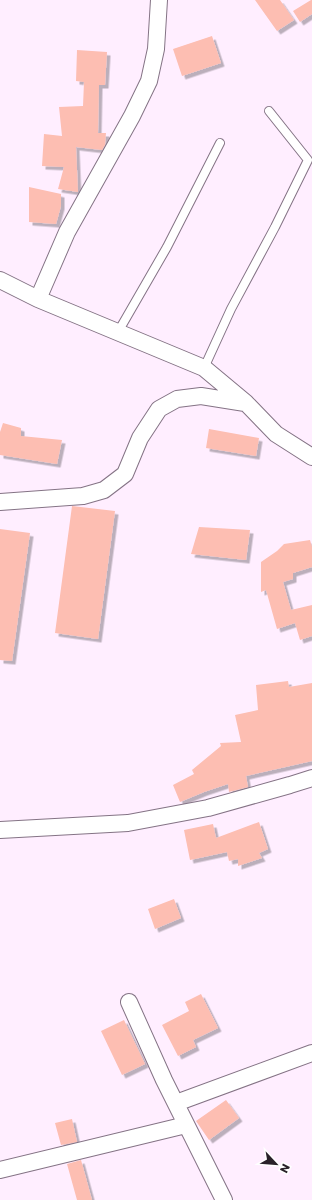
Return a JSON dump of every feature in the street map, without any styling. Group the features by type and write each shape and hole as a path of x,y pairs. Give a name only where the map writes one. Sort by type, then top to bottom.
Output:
{"street":[{"path":"38,299 67,232 132,116 149,81 156,49 159,0"},
{"path":"0,280 38,299 204,368 246,403 276,434 312,457"},
{"path":"0,502 83,496 104,490 125,474 140,438 159,409 177,399 201,396 246,403"},
{"path":"0,830 128,823 208,808 312,778"},
{"path":"129,1002 164,1080 224,1200"},
{"path":"176,1103 312,1053"},
{"path":"0,1170 186,1125"}],"lane":[{"path":"204,368 230,309 275,227 308,160 269,111"},
{"path":"118,332 167,247 220,143"}],"building":[{"path":"255,0 280,0 294,20 277,31"},
{"path":"311,0 312,14 300,22 293,11"},
{"path":"212,36 221,63 182,76 173,49"},
{"path":"77,50 107,52 105,85 99,85 98,133 106,133 105,145 102,150 76,147 78,192 58,189 64,167 42,166 44,134 62,136 59,107 83,106 84,82 76,81"},
{"path":"29,187 61,194 61,206 56,224 29,222"},
{"path":"3,423 21,428 21,436 62,440 57,464 0,455 0,432"},
{"path":"209,429 259,438 256,456 206,448"},
{"path":"72,506 115,511 98,639 55,633"},
{"path":"199,527 250,530 246,560 191,554"},
{"path":"0,529 30,533 12,661 0,660"},
{"path":"310,540 312,547 312,567 293,573 293,579 283,582 291,610 312,605 312,636 300,640 295,623 277,629 266,590 261,592 261,562 284,544"},
{"path":"288,681 289,687 312,683 312,761 246,776 248,787 229,792 228,784 180,802 173,785 194,774 192,770 221,746 220,743 241,742 235,715 258,710 256,685"},
{"path":"259,822 268,849 259,853 262,858 238,866 238,859 229,861 227,852 190,860 184,830 213,824 216,838"},
{"path":"174,899 181,918 155,929 148,909"},
{"path":"201,994 218,1028 193,1040 196,1047 178,1056 162,1025 189,1011 185,1002"},
{"path":"124,1020 145,1064 122,1075 101,1031"},
{"path":"226,1100 239,1118 209,1140 196,1121"},
{"path":"72,1119 77,1142 61,1145 55,1123"},
{"path":"81,1160 92,1200 77,1200 67,1164"}]}
